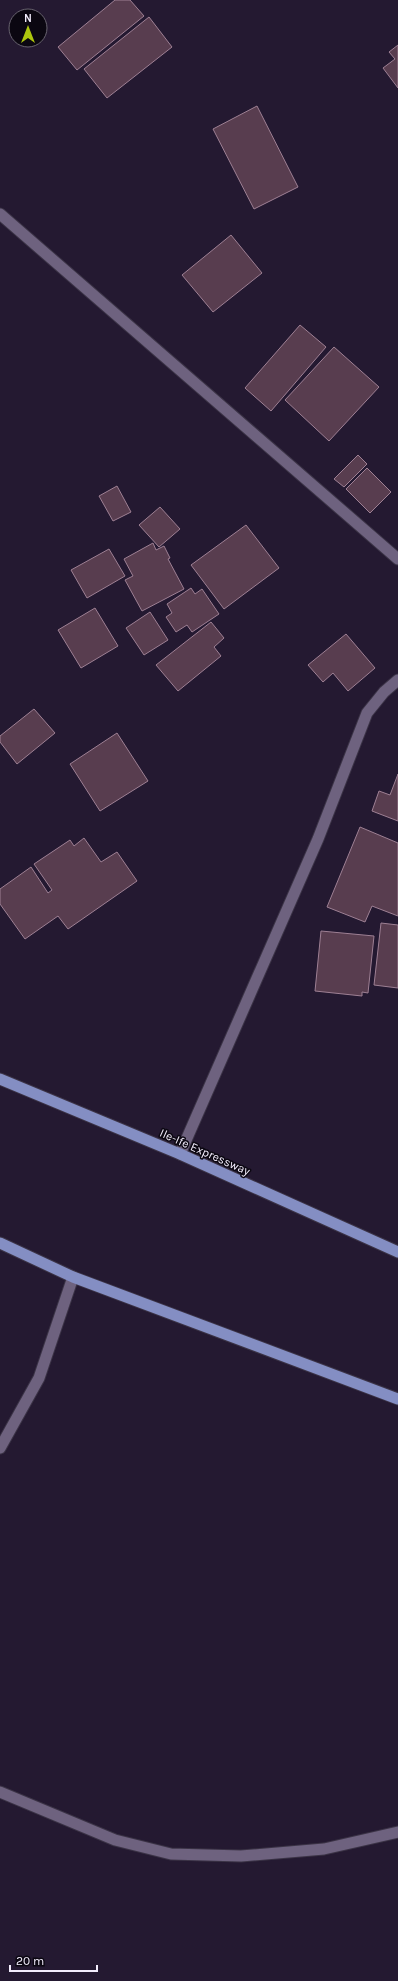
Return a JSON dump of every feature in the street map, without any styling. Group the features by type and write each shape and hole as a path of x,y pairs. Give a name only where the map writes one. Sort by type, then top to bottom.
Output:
{"main road":[{"name":"Ile-Ife Expressway","path":"0,1078 180,1154 398,1252"},
{"path":"0,1243 73,1277 398,1399"}],"street":[{"path":"0,214 398,559"},
{"path":"180,1154 318,839 367,713 384,692 398,680"},
{"path":"0,1448 39,1378 73,1277"},
{"path":"0,1792 115,1840 171,1854 240,1856 324,1849 398,1832"}],"building":[{"path":"115,0 130,0 144,16 77,70 58,47"},
{"path":"149,17 172,47 107,98 84,69"},
{"path":"398,45 398,88 383,68 395,59 389,52"},
{"path":"257,106 298,187 254,209 213,129"},
{"path":"231,235 262,273 213,312 182,275"},
{"path":"300,325 326,347 271,411 245,388"},
{"path":"334,347 379,387 329,441 285,400"},
{"path":"358,455 367,464 344,487 334,479"},
{"path":"367,468 391,492 370,513 346,489"},
{"path":"117,486 131,512 113,521 99,496"},
{"path":"160,507 180,529 159,547 139,525"},
{"path":"246,525 279,568 224,609 191,565"},
{"path":"153,543 156,550 164,546 170,558 168,559 184,589 142,611 125,580 133,576 124,559"},
{"path":"109,549 125,576 87,598 71,570"},
{"path":"191,588 195,594 202,589 219,614 192,632 187,625 176,632 166,617 172,613 167,604"},
{"path":"95,608 118,646 81,668 58,630"},
{"path":"150,612 168,640 144,655 126,628"},
{"path":"211,622 224,638 214,647 221,656 178,691 156,665"},
{"path":"346,634 375,668 348,691 333,673 323,682 308,665"},
{"path":"34,709 55,733 17,764 0,742 0,736"},
{"path":"117,733 148,781 100,811 70,764"},
{"path":"398,774 398,821 372,811 379,791 390,795"},
{"path":"360,827 398,843 398,916 372,906 365,922 327,907"},
{"path":"84,838 101,862 117,852 137,881 68,929 58,916 25,939 0,904 0,889 31,867 48,893 52,890 34,864 70,840 74,846"},
{"path":"381,923 398,925 398,988 374,985"},
{"path":"321,931 374,936 368,993 362,992 362,996 315,991"}]}
